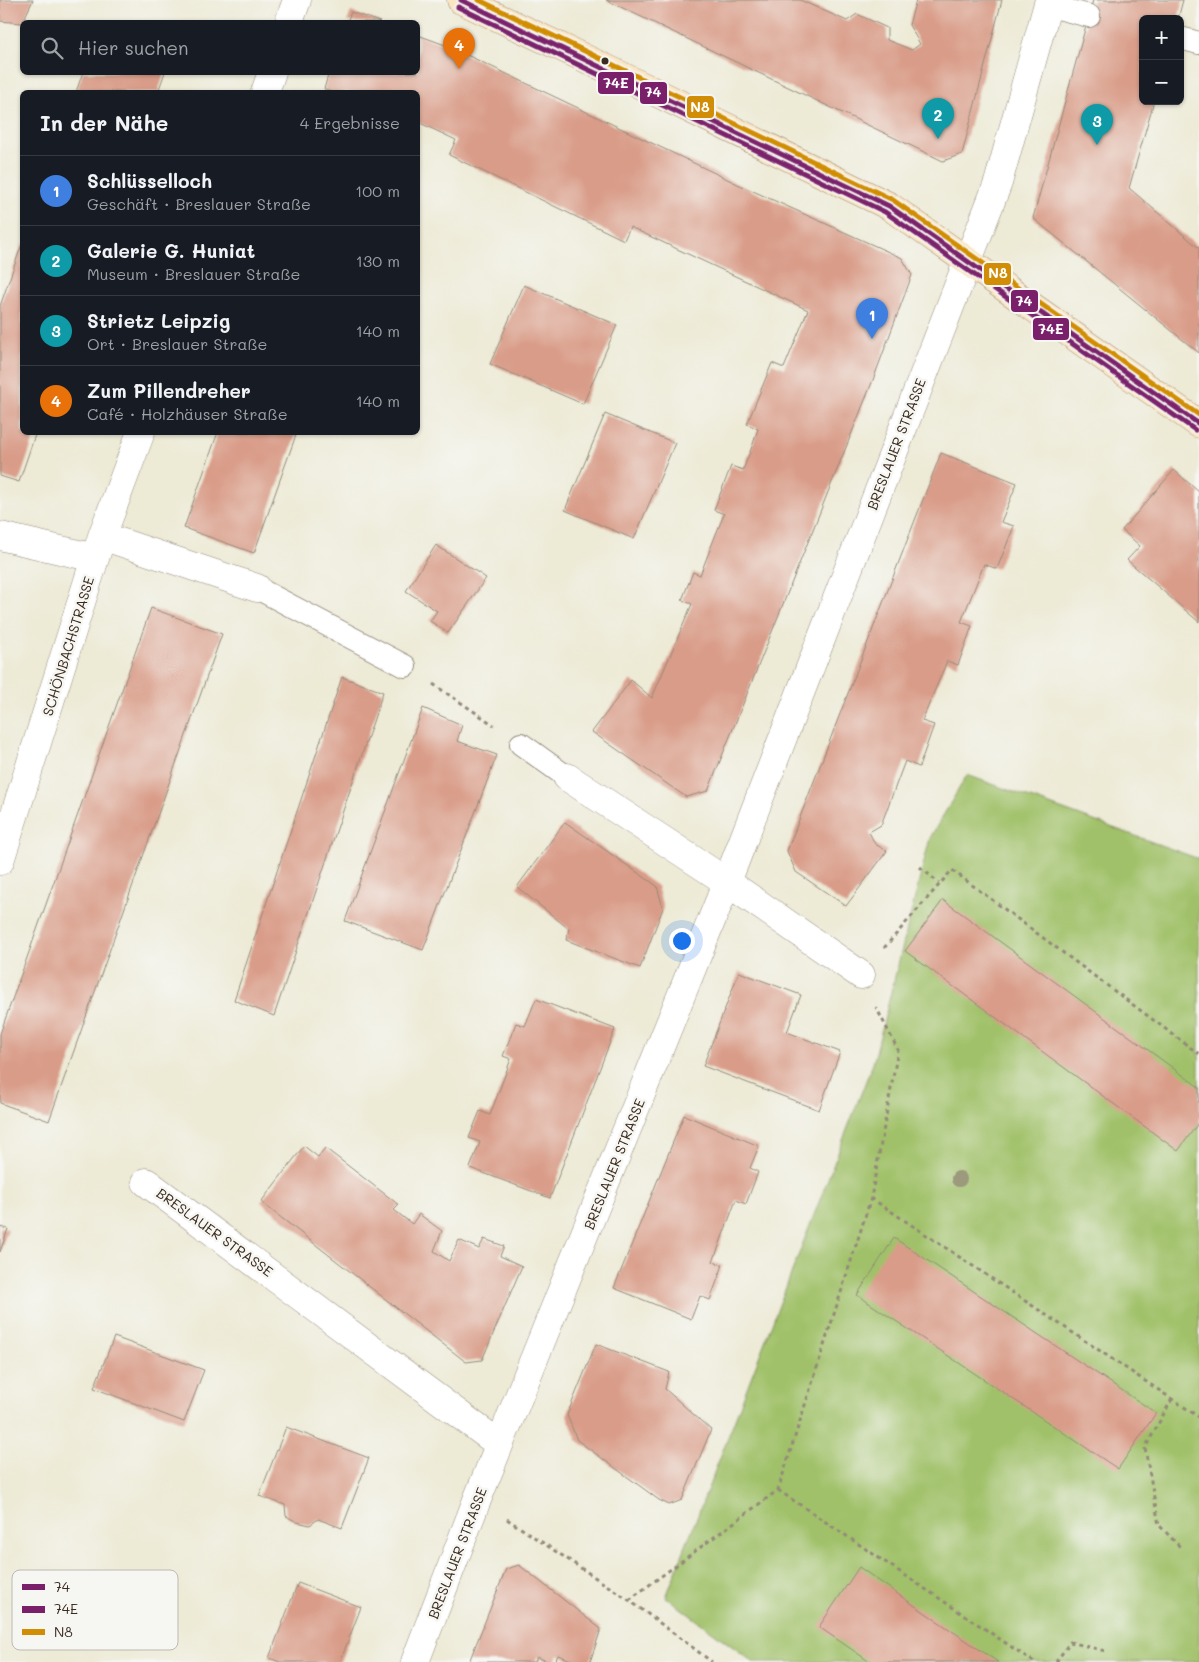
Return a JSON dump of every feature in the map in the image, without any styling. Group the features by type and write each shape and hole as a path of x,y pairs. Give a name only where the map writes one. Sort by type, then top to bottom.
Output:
{"main road":[{"path":"461,0 889,206 1199,424"}],"street":[{"path":"290,20 297,0"},
{"name":"BRESLAUER STRASSE","path":"415,1662 499,1444 727,882 966,261 998,183 1048,3"},
{"path":"266,90 271,75"},
{"name":"SCHÖNBACHSTRASSE","path":"0,861 99,547 140,435"},
{"path":"0,536 99,547 257,588"},
{"path":"567,777 727,882 861,975"},
{"name":"BRESLAUER STRASSE","path":"146,1182 499,1444"}],"lane":[{"path":"1048,3 1089,16"},
{"path":"1184,39 1199,43"},
{"path":"257,588 405,666"},
{"path":"521,744 567,777"}],"path":[{"path":"405,666 521,744"},
{"path":"920,868 939,883"},
{"path":"629,1600 778,1490 871,1198 898,1050 861,975 952,870 1199,1054"},
{"path":"871,1198 1199,1417"},
{"path":"1172,1399 1144,1448 1159,1525 1182,1549"},
{"path":"778,1490 1034,1662"},
{"path":"477,1500 629,1600 712,1662"},
{"path":"1056,1662 1070,1642 1105,1651"}],"green space":[{"path":"967,775 1199,859 1199,1662 753,1662 666,1597 874,1060 930,838"}],"building":[{"path":"0,0 33,0 23,20 20,20 20,23 0,21"},
{"path":"606,0 800,0 847,21 857,14 887,28 887,40 912,50 920,44 909,25 916,0 1002,0 962,154 943,161"},
{"path":"1093,0 1183,0 1179,15 1139,15 1139,105 1153,105 1129,188 1199,248 1199,353 1033,218"},
{"path":"351,12 374,20 348,20"},
{"path":"420,36 448,46 744,187 902,258 912,275 873,380 708,791 686,797 592,732 631,680 652,698 692,604 682,600 693,572 700,575 724,514 714,510 731,466 743,470 753,444 758,429 747,424 772,363 784,368 808,310 630,227 624,240 449,155 456,140 420,123 420,90 324,89 328,75 420,75"},
{"path":"82,75 164,75 159,90 77,90"},
{"path":"20,250 20,435 35,435 19,482 0,476 0,306"},
{"path":"524,285 617,325 583,404 490,364"},
{"path":"605,414 675,443 634,539 565,510"},
{"path":"217,435 296,435 254,553 184,528"},
{"path":"941,453 1017,483 1001,522 1014,526 997,569 984,564 961,622 972,626 958,665 947,661 922,721 934,725 919,767 905,761 881,825 869,832 875,844 887,851 846,906 796,872 787,851"},
{"path":"1174,470 1199,492 1199,622 1127,560 1140,546 1122,530"},
{"path":"436,545 486,578 448,633 430,621 437,611 406,591"},
{"path":"151,608 222,634 49,1121 0,1103 0,1034"},
{"path":"342,677 383,692 274,1016 234,1000"},
{"path":"423,708 462,725 457,741 497,755 423,950 345,921"},
{"path":"565,822 657,886 663,908 640,968 566,940 569,929 517,887"},
{"path":"943,900 1199,1087 1199,1122 1178,1151 905,951"},
{"path":"739,972 801,995 787,1032 840,1052 819,1110 703,1066"},
{"path":"536,999 615,1029 550,1198 470,1168 480,1142 469,1138 480,1111 490,1115 511,1059 503,1056 516,1023 525,1026"},
{"path":"684,1115 759,1146 750,1168 758,1172 746,1204 736,1200 713,1262 723,1265 710,1300 700,1296 691,1319 614,1288"},
{"path":"304,1146 318,1157 325,1148 399,1205 394,1210 412,1224 419,1214 442,1231 434,1251 449,1261 459,1240 479,1249 484,1239 504,1246 500,1256 522,1266 482,1360 466,1362 261,1202"},
{"path":"0,1227 8,1229 0,1252"},
{"path":"894,1238 1156,1413 1118,1469 857,1295"},
{"path":"114,1337 204,1370 184,1422 94,1388"},
{"path":"596,1344 669,1372 665,1389 711,1430 682,1500 669,1505 659,1500 577,1440 567,1415"},
{"path":"286,1427 369,1458 342,1528 318,1519 310,1525 297,1522 286,1516 285,1505 259,1496"},
{"path":"519,1565 601,1629 590,1662 576,1662 558,1655 555,1662 549,1662 537,1657 535,1662 469,1662 506,1569"},
{"path":"859,1567 998,1662 870,1662 819,1627"},
{"path":"298,1583 361,1607 340,1662 280,1662 269,1658"}],"transit line":[{"name":"74","path":"461,0 889,206 1199,424"},
{"name":"N8","path":"479,0 893,200 1199,415"},
{"name":"74E","path":"458,7 885,212 1195,430"}],"place":[{"name":"Zum Pillendreher","path":"459,69"},
{"name":"Galerie G. Huniat","path":"938,139"},
{"name":"Strietz Leipzig","path":"1097,145"},
{"name":"Schlüsselloch","path":"872,339"}]}
